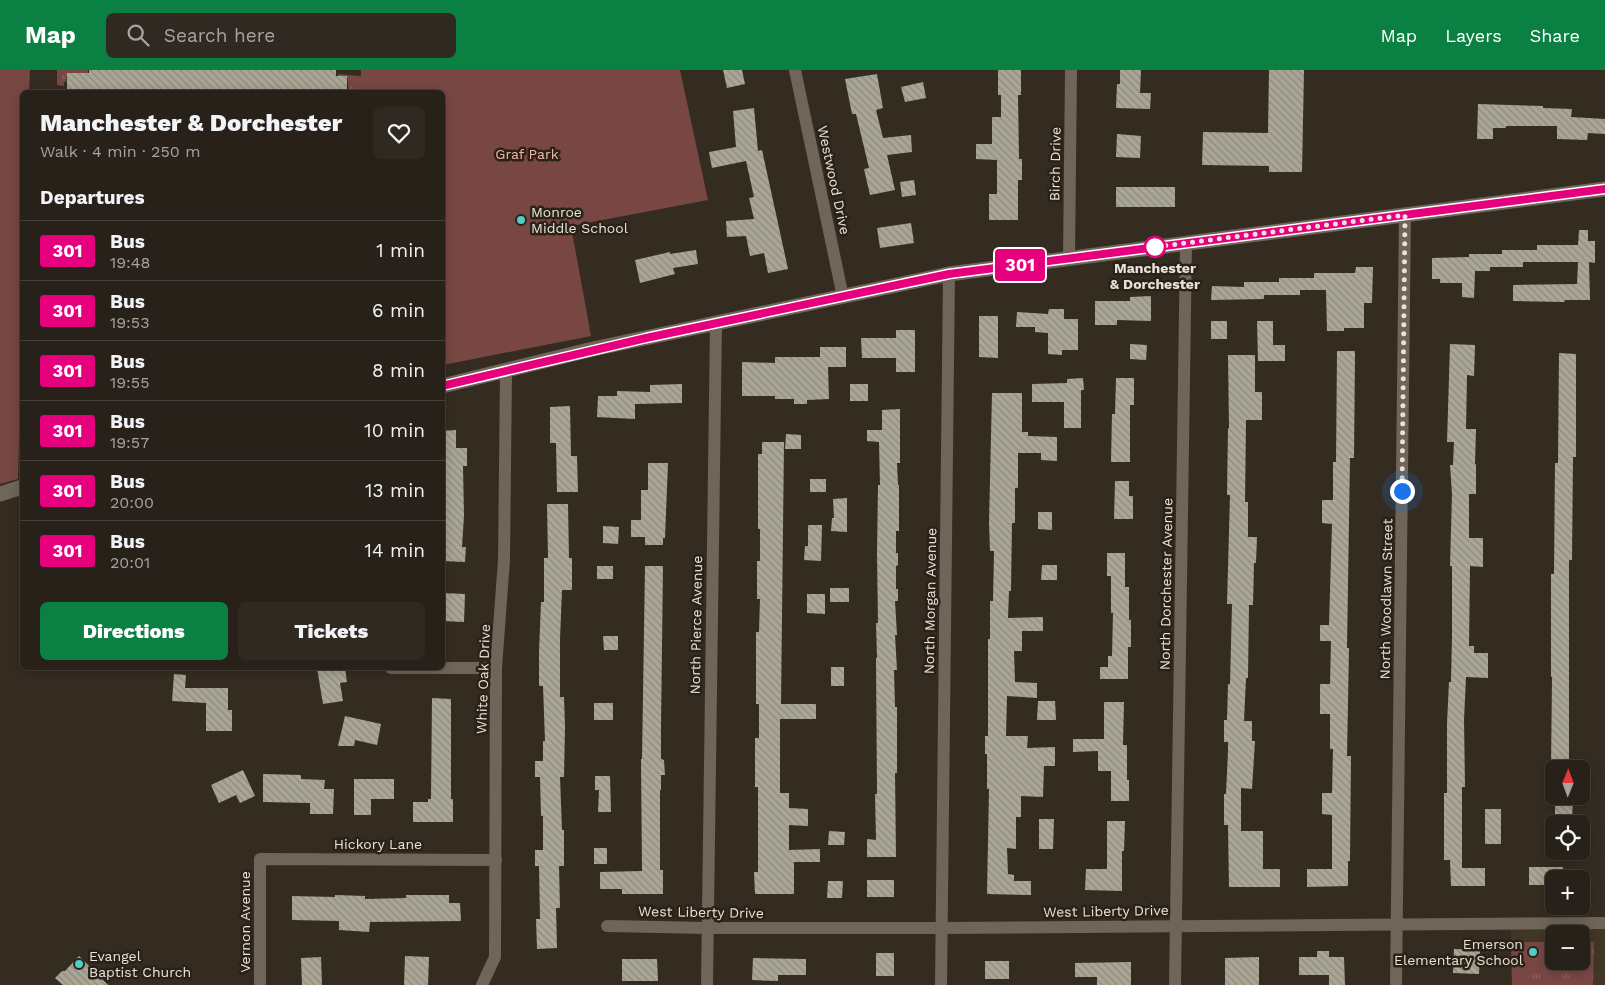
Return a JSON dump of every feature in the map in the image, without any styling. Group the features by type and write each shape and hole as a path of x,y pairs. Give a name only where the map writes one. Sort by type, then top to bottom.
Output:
{"street":[{"name":"Westwood Drive","path":"795,70 843,297"},
{"name":"Birch Drive","path":"1069,258 1071,70"},
{"path":"445,385 716,322 949,274 1605,189"},
{"name":"North Woodlawn Street","path":"1396,985 1405,215"},
{"name":"North Dorchester Avenue","path":"1175,985 1186,243"},
{"name":"North Morgan Avenue","path":"941,985 949,274"},
{"name":"North Pierce Avenue","path":"707,985 716,322"},
{"name":"White Oak Drive","path":"482,985 495,957 496,668 504,560 506,371"},
{"path":"0,494 20,488"},
{"path":"445,668 496,668"},
{"name":"Hickory Lane","path":"260,859 496,860"},
{"name":"Vernon Avenue","path":"260,859 260,985"},
{"name":"West Liberty Drive","path":"607,926 941,928 1605,923"}],"shaded area":[{"name":"Emerson Elementary School","path":"1590,928 1605,928 1605,985 1512,985 1511,929 1545,929 1545,970 1590,970"}],"green space":[{"path":"0,70 30,70 29,90 20,90 20,395 18,479 0,484"},
{"path":"57,70 88,70 88,73 67,73 64,86 57,85"},
{"name":"Graf Park","path":"361,70 680,70 708,200 571,226 591,336 445,365 445,90 361,90"},
{"path":"338,74 379,78 378,90 349,90 347,76 338,76"},
{"path":"1511,942 1545,942 1545,970 1590,970 1590,942 1594,942 1593,985 1512,985"}],"building":[{"path":"89,70 336,70 336,76 347,76 347,90 67,90 67,73 89,73"},
{"path":"723,70 742,70 745,84 727,88"},
{"path":"998,70 1021,70 1021,95 1018,95 1019,159 1022,159 1022,180 1018,180 1018,220 989,220 989,194 997,194 997,160 976,159 976,144 992,144 992,117 1001,117 1001,95 998,95"},
{"path":"1120,70 1141,70 1140,93 1151,93 1150,109 1116,108 1117,84 1120,84"},
{"path":"1269,70 1304,70 1302,172 1269,172 1269,166 1202,165 1203,132 1268,133"},
{"path":"877,74 883,108 876,110 883,138 911,135 912,152 887,155 895,190 870,195 864,169 869,168 856,114 852,114 845,79"},
{"path":"923,82 926,98 905,102 901,87"},
{"path":"1478,104 1572,109 1571,117 1605,119 1605,134 1588,133 1587,140 1557,139 1557,126 1506,126 1506,128 1493,128 1493,139 1477,139"},
{"path":"754,108 758,151 762,150 788,269 768,273 764,253 750,256 746,236 727,237 726,221 754,219 749,198 754,197 746,161 712,168 709,152 736,147 733,111"},
{"path":"1117,134 1141,136 1140,158 1116,157"},
{"path":"914,180 916,195 902,197 900,182"},
{"path":"1116,187 1175,187 1175,207 1116,207"},
{"path":"911,223 914,243 880,248 877,228"},
{"path":"1579,230 1588,230 1588,241 1595,241 1595,263 1589,262 1590,300 1565,300 1564,302 1513,301 1513,285 1577,284 1578,262 1523,262 1523,267 1490,267 1490,271 1475,271 1474,298 1462,297 1462,283 1440,283 1440,279 1432,279 1432,258 1469,257 1469,254 1502,254 1502,250 1537,250 1537,245 1578,245"},
{"path":"696,250 698,264 673,268 675,274 640,283 635,260 670,252 670,254"},
{"path":"1356,267 1373,267 1372,303 1364,303 1364,328 1344,328 1344,331 1327,331 1326,290 1300,290 1300,295 1264,295 1264,299 1211,300 1212,286 1244,287 1244,282 1279,282 1279,278 1314,278 1314,273 1355,273"},
{"path":"1151,296 1151,321 1117,320 1117,325 1095,325 1095,301 1130,301 1130,297"},
{"path":"1049,309 1064,309 1064,319 1078,319 1078,350 1062,350 1062,355 1048,354 1048,333 1035,332 1035,327 1016,327 1017,312 1048,314"},
{"path":"979,316 998,316 998,358 979,357"},
{"path":"1211,321 1227,321 1227,339 1211,339"},
{"path":"1257,321 1273,321 1273,345 1285,345 1285,361 1258,361"},
{"path":"896,330 915,330 915,372 896,372 896,358 862,358 861,338 896,338"},
{"path":"1130,344 1147,345 1146,360 1130,359"},
{"path":"1450,344 1475,345 1474,376 1467,375 1466,429 1476,429 1476,494 1469,494 1469,538 1483,538 1483,567 1470,566 1469,646 1474,646 1474,653 1488,653 1488,678 1466,677 1464,720 1465,787 1462,787 1462,868 1485,868 1485,886 1451,886 1450,860 1444,860 1444,793 1447,793 1447,723 1449,682 1451,682 1452,636 1452,566 1450,566 1452,494 1450,465 1453,465 1454,442 1447,442"},
{"path":"820,347 846,347 846,367 828,367 829,399 807,400 807,404 794,404 794,399 775,399 775,396 742,396 742,362 775,363 775,357 820,357"},
{"path":"1337,351 1355,351 1354,458 1350,458 1347,648 1349,648 1347,756 1351,756 1350,861 1348,861 1348,886 1307,887 1307,869 1332,869 1332,815 1322,814 1322,793 1332,793 1333,749 1330,749 1330,714 1320,714 1320,684 1330,684 1331,641 1320,641 1320,625 1329,625 1332,524 1322,523 1322,500 1333,500 1333,462 1336,462"},
{"path":"1559,353 1576,354 1576,457 1573,457 1572,560 1569,560 1569,760 1551,760 1551,574 1554,574 1555,463 1558,463"},
{"path":"1228,355 1255,355 1255,392 1262,392 1262,420 1246,420 1245,502 1248,502 1248,537 1257,537 1253,605 1249,605 1248,678 1246,678 1244,721 1252,721 1252,741 1255,741 1252,789 1241,788 1241,831 1263,831 1263,869 1280,869 1280,887 1229,887 1228,825 1224,825 1228,742 1224,742 1224,720 1227,720 1228,684 1230,684 1232,604 1227,604 1230,495 1227,495 1229,428"},
{"path":"1083,378 1084,390 1081,390 1081,428 1064,428 1064,402 1032,402 1032,384 1067,383 1067,379"},
{"path":"1116,378 1134,378 1134,405 1130,405 1130,462 1111,462 1112,414 1115,414"},
{"path":"682,384 682,403 635,404 635,419 597,417 598,396 617,396 617,391 650,392 650,385"},
{"path":"850,384 868,384 868,401 850,401"},
{"path":"992,393 1022,393 1022,432 1028,432 1028,436 1057,437 1057,461 1041,460 1041,453 1018,453 1015,523 1012,523 1011,591 1009,591 1008,618 1043,617 1043,631 1022,631 1022,651 1014,651 1015,682 1037,683 1037,698 1007,696 1006,736 1028,736 1027,748 1055,747 1055,766 1044,766 1043,797 1021,796 1021,817 1016,817 1016,849 1007,848 1008,874 1014,875 1014,881 1031,881 1031,895 987,894 989,789 987,789 985,736 988,736 988,639 990,639 990,601 993,601 994,551 990,551 989,523"},
{"path":"570,406 571,456 577,456 578,492 557,492 556,443 550,443 550,407"},
{"path":"900,409 900,463 897,463 899,531 896,531 898,565 896,566 896,589 898,589 898,601 895,601 897,670 894,670 895,707 897,707 897,773 895,773 896,857 867,857 867,839 876,840 876,623 878,623 878,485 880,485 879,442 867,441 867,430 882,430 882,410"},
{"path":"456,430 456,448 467,448 467,466 463,466 464,516 462,547 466,547 465,562 445,561 445,431"},
{"path":"786,434 801,435 801,449 785,449"},
{"path":"762,442 784,442 781,704 816,704 816,719 780,719 780,793 789,793 789,808 808,809 808,826 789,825 789,850 820,849 820,862 794,862 794,894 755,894 754,872 758,872 758,787 755,787 755,738 759,738 759,704 756,704 756,632 759,632 760,599 757,599 757,561 760,561 758,454 762,454"},
{"path":"648,463 668,463 665,538 663,538 663,545 645,545 645,537 631,537 631,520 641,520 641,490 648,490"},
{"path":"810,479 826,479 826,492 810,492"},
{"path":"1115,481 1129,481 1129,496 1133,496 1133,519 1114,519"},
{"path":"847,498 847,532 831,531 832,518 834,518 833,499"},
{"path":"547,504 568,504 569,558 572,558 572,590 562,590 560,697 564,697 565,727 564,777 560,777 562,830 564,830 564,866 559,866 560,908 556,908 557,948 537,949 536,919 540,919 539,866 535,866 535,850 543,850 543,816 541,816 540,777 535,777 535,761 543,761 543,741 545,741 543,686 539,686 539,652 541,602 544,602 544,558 548,558"},
{"path":"1038,512 1052,512 1052,530 1038,529"},
{"path":"808,525 822,525 821,561 804,560 805,546 808,546"},
{"path":"603,526 619,527 618,544 603,543"},
{"path":"1107,553 1125,553 1125,587 1129,587 1129,620 1131,620 1131,647 1128,647 1128,679 1100,679 1100,667 1108,667 1108,656 1112,656 1113,613 1111,613 1111,576 1107,576"},
{"path":"1042,565 1057,565 1057,580 1041,580"},
{"path":"597,566 613,566 613,579 597,579"},
{"path":"645,566 663,566 661,759 664,760 665,775 661,775 660,790 660,870 663,870 663,894 622,894 622,889 600,889 600,872 642,871 641,759"},
{"path":"830,588 849,588 849,602 830,602"},
{"path":"445,593 465,594 464,622 445,621"},
{"path":"807,594 825,594 825,614 807,613"},
{"path":"603,636 618,636 618,650 604,650"},
{"path":"831,667 844,667 844,686 831,686"},
{"path":"317,670 345,670 347,682 340,683 343,701 323,704"},
{"path":"174,674 186,675 185,688 228,688 228,710 232,710 232,731 206,731 206,703 172,701"},
{"path":"432,698 451,699 451,799 453,799 453,822 413,822 413,802 428,802 428,799 431,799"},
{"path":"1038,701 1055,701 1056,720 1037,720"},
{"path":"1104,702 1124,702 1123,745 1127,745 1129,801 1111,801 1111,771 1098,771 1098,751 1073,752 1073,739 1104,739"},
{"path":"594,703 613,703 613,720 594,720"},
{"path":"345,716 381,724 377,745 355,740 354,746 338,746"},
{"path":"243,770 255,796 240,803 236,795 219,803 211,785"},
{"path":"263,774 301,775 301,779 325,780 324,789 334,789 333,814 310,814 310,803 263,802"},
{"path":"595,776 610,776 611,812 598,812 599,790 595,790"},
{"path":"354,779 394,779 394,799 371,799 371,815 354,815"},
{"path":"1555,805 1573,805 1572,815 1555,815"},
{"path":"1485,809 1501,809 1501,844 1485,844"},
{"path":"1039,819 1054,819 1053,849 1039,849"},
{"path":"1107,821 1125,821 1124,851 1122,851 1122,891 1085,890 1086,869 1107,869"},
{"path":"829,831 845,832 844,845 828,845"},
{"path":"594,848 607,848 607,864 594,864"},
{"path":"1529,867 1563,867 1563,870 1545,870 1545,885 1529,885"},
{"path":"867,880 894,880 894,897 867,897"},
{"path":"828,881 843,881 842,898 827,898"},
{"path":"335,895 365,896 365,899 406,898 406,895 449,895 449,903 460,903 461,921 370,922 369,932 339,930 339,921 292,920 292,896 335,897"},
{"path":"1454,949 1480,950 1479,974 1453,973"},
{"path":"1317,951 1329,951 1329,957 1344,957 1345,985 1329,985 1329,975 1299,975 1299,957 1317,957"},
{"path":"876,953 894,953 894,976 876,976"},
{"name":"Evangel Baptist Church","path":"79,956 108,985 63,985 55,978 62,971 65,971"},
{"path":"405,956 429,957 428,985 404,985"},
{"path":"321,957 322,985 302,985 301,958"},
{"path":"1259,957 1259,985 1225,985 1225,958"},
{"path":"753,958 806,959 806,975 778,975 778,981 752,980"},
{"path":"622,959 657,959 658,981 622,981"},
{"path":"985,961 1009,961 1009,979 985,979"},
{"path":"1131,962 1131,985 1097,985 1097,977 1075,977 1075,963"}],"bus line":[{"name":"301","path":"445,385 716,322 949,274 1605,189"}],"place":[{"name":"Monroe Middle School","path":"521,220"},
{"name":"Manchester & Dorchester","path":"1155,247"},
{"name":"Emerson Elementary School","path":"1533,952"},
{"name":"Evangel Baptist Church","path":"79,964"}],"route":[{"path":"1155,247 1147,248 1405,215 1402,491"}]}
